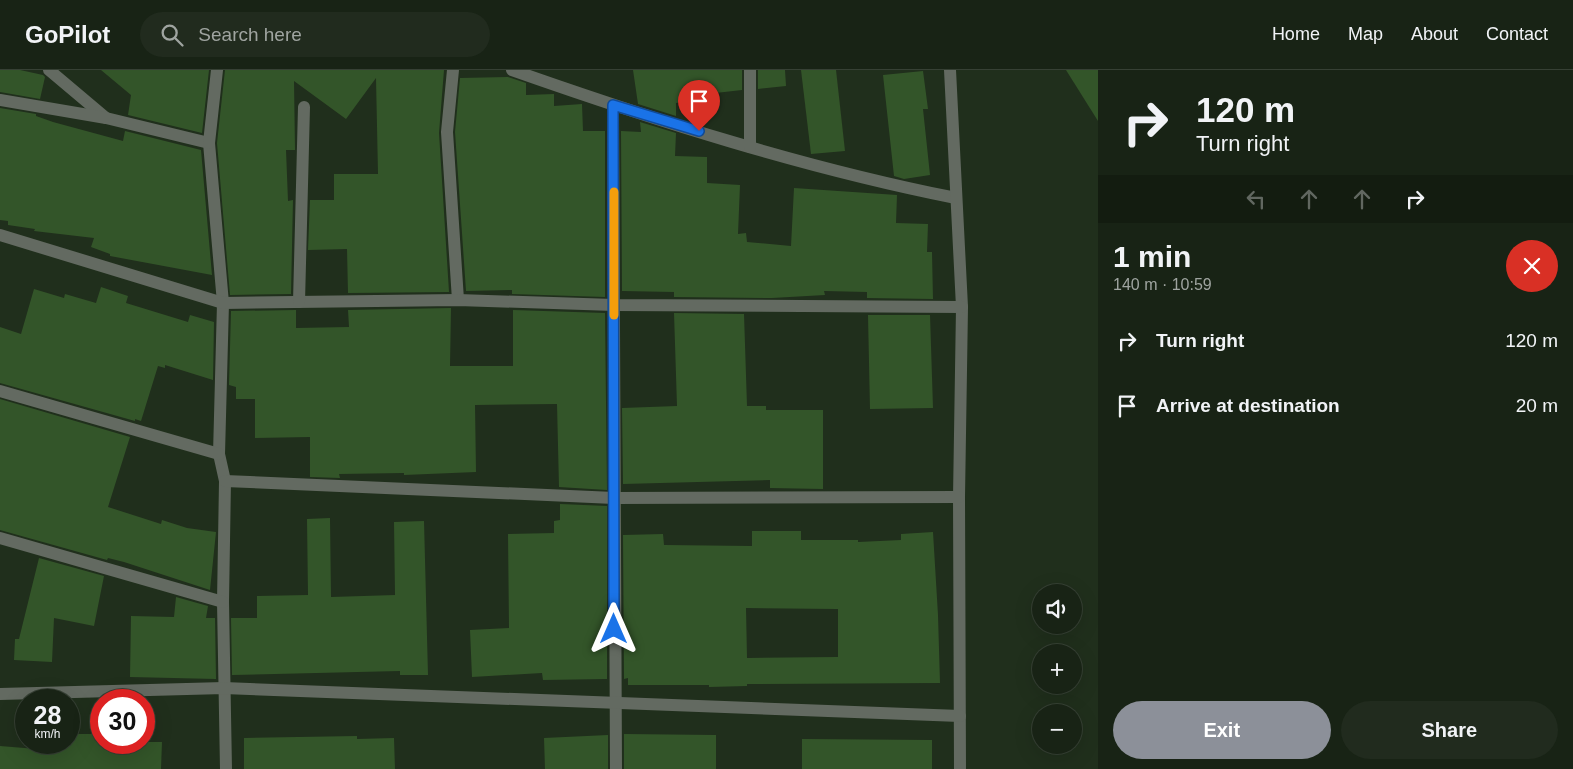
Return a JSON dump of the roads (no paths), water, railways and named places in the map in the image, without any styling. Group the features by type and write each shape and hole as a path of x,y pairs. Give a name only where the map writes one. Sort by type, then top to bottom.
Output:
{"street":[{"path":"49,70 106,118"},
{"path":"217,70 209,143 224,303 219,454 224,481 223,602 226,769"},
{"path":"453,70 447,132 458,300"},
{"path":"512,70 613,105 750,147 861,178 956,198"},
{"path":"750,70 750,147"},
{"path":"950,70 962,307 960,769"},
{"path":"0,100 106,118 209,143"},
{"path":"613,105 616,769"},
{"path":"299,302 304,107"},
{"path":"0,235 224,303 458,300 614,304 962,307"},
{"path":"0,391 219,454"},
{"path":"224,481 614,498 960,497"},
{"path":"0,538 223,602"},
{"path":"0,694 224,688 960,716"}]}
